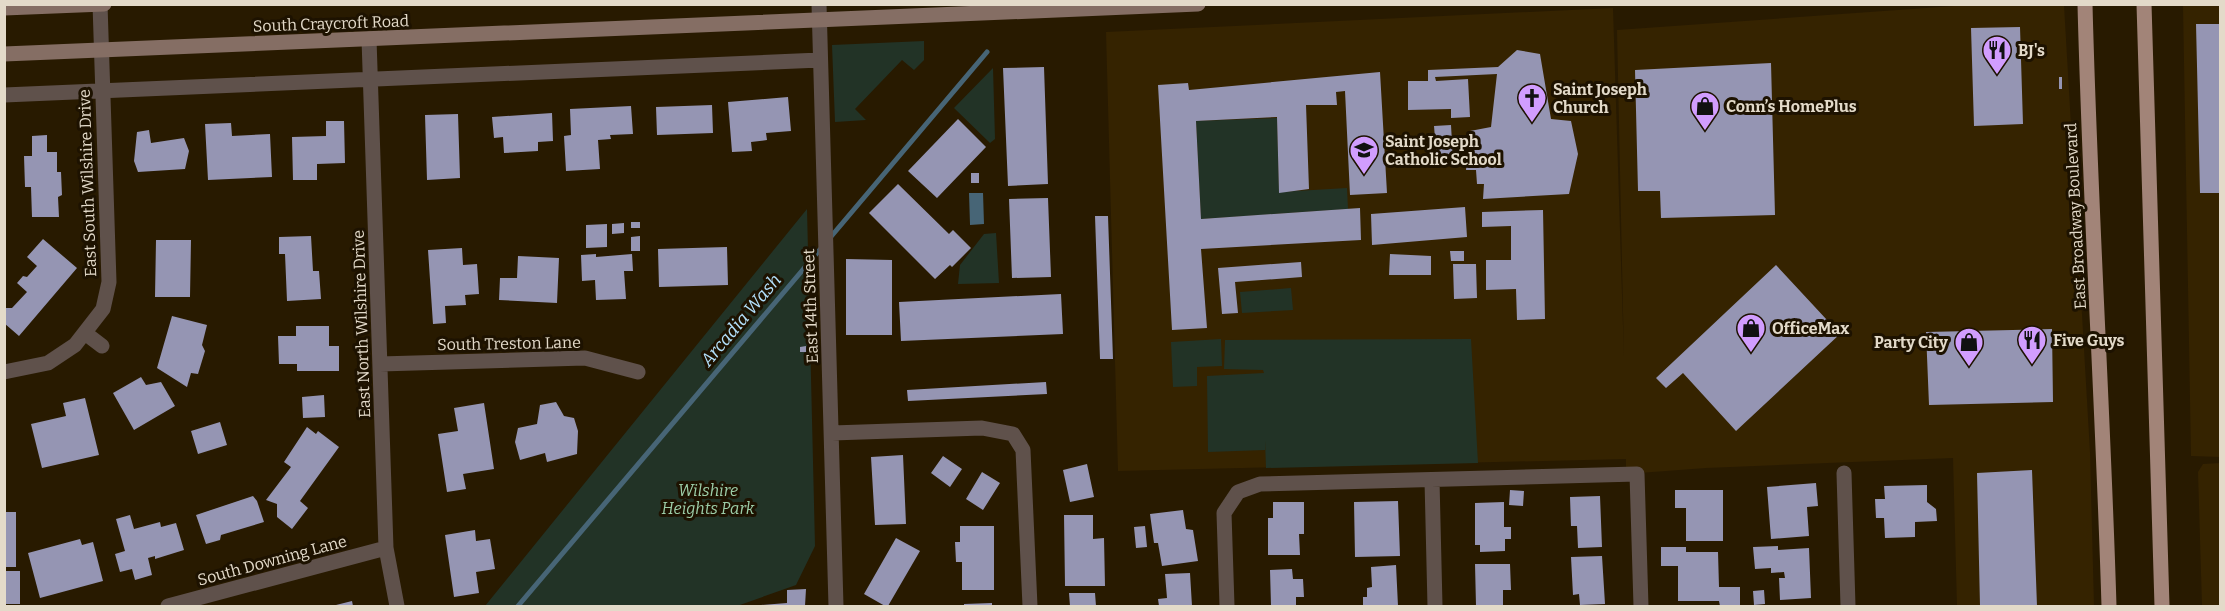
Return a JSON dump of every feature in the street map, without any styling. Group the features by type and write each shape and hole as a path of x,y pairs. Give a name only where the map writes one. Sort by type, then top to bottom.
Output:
{"main road":[{"name":"South Craycroft Road","path":"4,54 1198,4"},
{"name":"East Broadway Boulevard","path":"2085,4 2109,606"},
{"path":"2144,4 2162,606"},
{"path":"4,8 101,5"}],"street":[{"name":"East 14th Street","path":"819,4 836,606"},
{"name":"East South Wilshire Drive","path":"4,372 48,363 75,345 103,309 109,282 101,5"},
{"name":"East North Wilshire Drive","path":"369,39 386,548 397,606"},
{"path":"4,95 820,60"},
{"path":"85,333 102,346"},
{"name":"South Treston Lane","path":"380,364 585,358 638,372"},
{"path":"832,433 982,428 1013,434 1023,450 1030,606"},
{"path":"1844,473 1848,606"},
{"path":"1227,606 1224,513 1238,492 1260,484 1637,474 1641,606"},
{"path":"1432,480 1435,606"},
{"name":"South Downing Lane","path":"168,606 386,548"}],"shaded area":[{"path":"1968,5 2064,5 2090,452 2094,606 1957,606 1953,458 1706,468 1626,474 1626,459 1118,471 1106,32 1613,8 1624,358 1617,30"},
{"path":"2220,5 2220,457 2191,456 2183,6"},
{"path":"2220,463 2220,606 2202,606 2198,472 2203,464"}],"green space":[{"path":"924,41 924,60 914,70 902,60 855,109 866,120 835,122 832,45"},
{"path":"993,68 995,139 990,143 954,108"},
{"path":"1277,118 1279,192 1347,188 1348,209 1201,219 1196,121"},
{"name":"Wilshire Heights Park","path":"807,209 815,546 796,585 737,606 485,606"},
{"path":"996,233 999,283 958,284 960,265 984,234"},
{"path":"1291,288 1293,310 1242,313 1240,292"},
{"path":"1221,339 1222,366 1197,367 1197,386 1173,387 1171,342"},
{"path":"1471,339 1478,463 1266,468 1265,440 1265,450 1208,452 1207,376 1264,373 1263,370 1224,369 1225,340"}],"water":[{"path":"969,193 983,193 984,224 970,225"}],"building":[{"path":"2196,24 2220,24 2220,193 2200,193"},
{"name":"BJ's","path":"2020,27 2023,124 1974,126 1971,28"},
{"name":"Saint Joseph Church","path":"1517,50 1540,54 1551,119 1571,121 1578,154 1569,194 1483,199 1484,184 1477,184 1476,170 1466,170 1470,131 1491,127 1497,74 1435,77 1436,81 1468,79 1470,117 1451,118 1451,109 1408,110 1408,81 1428,81 1428,70 1498,67"},
{"name":"Conn’s HomePlus","path":"1771,63 1775,215 1661,218 1660,191 1638,191 1635,70"},
{"path":"1044,67 1048,184 1008,186 1003,68"},
{"path":"1380,72 1387,193 1350,195 1345,91 1336,92 1337,105 1306,105 1309,189 1279,193 1277,117 1196,121 1201,219 1360,208 1361,240 1201,249 1207,328 1172,330 1158,85 1188,83 1189,90"},
{"path":"2059,77 2062,77 2062,89 2059,89"},
{"path":"788,97 791,131 766,133 767,140 751,142 752,151 732,152 728,102"},
{"path":"712,105 713,133 657,135 656,107"},
{"path":"631,106 633,134 610,135 611,139 598,140 600,169 566,171 564,136 571,135 570,109"},
{"path":"552,113 553,141 538,142 538,151 504,153 503,137 494,138 492,117"},
{"path":"458,114 460,178 427,180 425,115"},
{"path":"958,119 986,147 937,198 908,171"},
{"path":"326,121 344,121 345,163 317,164 317,180 293,180 292,137 326,136"},
{"path":"231,123 232,136 270,134 272,177 208,180 205,124"},
{"path":"1451,125 1453,160 1437,162 1434,126"},
{"path":"149,130 151,143 184,138 189,151 185,169 138,172 134,161 137,132"},
{"path":"47,135 47,152 57,152 57,172 61,172 62,195 58,197 59,217 32,217 31,187 25,187 24,156 32,156 32,136"},
{"path":"971,173 979,173 979,183 971,183"},
{"path":"898,184 949,234 953,230 971,248 952,267 950,265 935,279 869,213"},
{"path":"1048,198 1051,277 1012,278 1009,199"},
{"path":"1465,207 1467,237 1372,245 1371,214"},
{"path":"1543,210 1545,319 1517,320 1516,289 1486,290 1486,260 1511,260 1511,226 1482,227 1482,212"},
{"path":"1095,216 1108,216 1113,359 1100,359"},
{"path":"631,222 640,222 640,228 631,228"},
{"path":"624,223 624,233 612,234 612,224"},
{"path":"607,224 607,247 586,248 586,225"},
{"path":"311,236 313,271 319,271 321,299 287,301 285,254 279,254 279,237"},
{"path":"640,236 640,251 631,251 631,237"},
{"path":"43,239 77,268 19,336 4,323 4,308 12,308 27,292 17,283 23,276 27,277 37,266 27,257"},
{"path":"156,240 191,240 190,297 155,297"},
{"path":"727,247 728,285 659,287 658,249"},
{"path":"462,248 463,265 477,264 479,294 465,295 466,305 445,306 446,323 433,324 428,250"},
{"path":"1450,251 1464,251 1464,261 1451,261"},
{"path":"596,254 596,257 632,254 633,271 624,271 626,299 596,300 595,280 582,281 581,255"},
{"path":"1390,254 1431,256 1431,275 1389,275"},
{"path":"518,256 559,258 557,303 499,300 500,278 517,278"},
{"path":"846,259 892,260 892,335 846,335"},
{"path":"1301,262 1302,277 1235,282 1238,313 1222,314 1218,268"},
{"path":"1453,264 1476,264 1477,298 1454,299"},
{"name":"OfficeMax","path":"1776,265 1840,334 1736,431 1683,373 1666,388 1656,378"},
{"path":"1061,294 1063,334 901,341 899,302"},
{"path":"172,316 207,325 202,345 205,351 198,374 191,373 187,387 157,368"},
{"path":"296,326 329,326 329,346 339,346 339,371 297,371 297,364 279,364 278,336 296,336"},
{"name":"Party City","path":"2052,329 2053,402 1929,405 1926,332"},
{"path":"806,346 806,352 800,352 800,347"},
{"path":"141,377 146,385 161,382 175,406 134,430 113,393"},
{"path":"1046,382 1047,394 908,401 907,390"},
{"path":"324,395 325,417 303,418 302,397"},
{"path":"85,398 99,455 42,468 31,424 66,416 63,403"},
{"path":"556,402 564,416 574,418 578,431 577,454 547,462 545,453 520,460 515,442 518,428 537,424 540,405"},
{"path":"484,403 494,469 463,474 466,489 447,492 438,434 458,431 454,408"},
{"path":"220,422 227,445 198,454 191,431"},
{"path":"307,427 316,434 318,431 339,447 300,501 308,508 292,529 277,517 277,504 266,500 291,467 284,462"},
{"path":"903,455 906,524 875,525 871,457"},
{"path":"943,456 962,469 950,487 931,473"},
{"path":"1087,464 1094,497 1070,502 1063,470"},
{"path":"2032,470 2037,606 1980,606 1977,473"},
{"path":"982,472 1000,483 983,510 966,499"},
{"path":"1816,483 1818,506 1807,507 1809,536 1771,539 1767,487"},
{"path":"1927,485 1927,502 1936,509 1937,521 1915,522 1915,537 1885,538 1884,518 1876,518 1875,499 1885,499 1884,486"},
{"path":"1510,490 1524,491 1523,506 1509,505"},
{"path":"1675,490 1723,490 1723,541 1686,541 1686,508 1675,508"},
{"path":"253,496 264,522 221,535 220,540 206,544 196,515"},
{"path":"1600,496 1602,547 1578,548 1577,526 1571,526 1570,497"},
{"path":"1398,501 1400,556 1355,557 1354,502"},
{"path":"1273,502 1304,502 1304,534 1299,534 1300,555 1268,555 1268,518 1273,518"},
{"path":"1504,502 1504,527 1511,527 1511,539 1505,539 1505,551 1480,552 1480,545 1475,545 1475,503"},
{"path":"1183,510 1186,529 1193,530 1198,561 1162,566 1158,543 1154,543 1150,514"},
{"path":"4,512 16,512 16,567 4,567"},
{"path":"130,515 134,529 160,522 161,527 176,523 184,550 155,559 155,556 148,558 152,575 135,580 132,569 120,572 115,554 125,551 116,519"},
{"path":"1064,515 1093,515 1093,539 1104,538 1105,586 1065,586"},
{"path":"960,526 994,526 994,590 962,590 962,562 956,562 955,542 960,542"},
{"path":"1145,526 1147,547 1136,548 1134,527"},
{"path":"475,530 476,541 490,539 495,569 476,572 479,593 454,597 445,535"},
{"path":"896,538 920,551 888,606 885,606 864,594"},
{"path":"80,539 82,545 93,542 103,581 40,598 28,553"},
{"path":"1778,546 1778,550 1809,548 1811,598 1780,600 1779,578 1785,578 1784,572 1771,573 1771,568 1755,569 1753,547"},
{"path":"1661,547 1686,547 1686,552 1718,552 1719,587 1740,587 1740,606 1720,606 1719,601 1678,601 1678,566 1661,566"},
{"path":"1602,556 1605,604 1580,605 1579,594 1573,595 1571,557"},
{"path":"1475,564 1510,564 1511,590 1503,590 1503,606 1476,606"},
{"path":"1396,565 1398,606 1363,606 1363,597 1367,597 1367,588 1372,587 1371,567"},
{"path":"1292,569 1293,579 1303,579 1304,597 1296,597 1296,606 1271,606 1270,570"},
{"path":"4,571 20,571 20,604 4,604"},
{"path":"1190,573 1192,606 1159,606 1158,599 1167,598 1165,574"},
{"path":"806,589 805,606 761,606 787,603 787,590"},
{"path":"1764,590 1765,604 1754,605 1753,591"},
{"path":"1069,593 1095,593 1096,606 1070,606"},
{"path":"352,601 353,606 332,606"},
{"path":"992,603 992,606 964,606 964,604"}],"waterway":[{"name":"Arcadia Wash","path":"829,239 987,52"},
{"name":"Arcadia Wash","path":"518,606 823,246"}],"place":[{"name":"BJ's","path":"1997,76"},
{"name":"Saint Joseph Church","path":"1532,124"},
{"name":"Conn’s HomePlus","path":"1705,132"},
{"name":"Saint Joseph Catholic School","path":"1364,176"},
{"name":"OfficeMax","path":"1751,354"},
{"name":"Five Guys","path":"2032,366"},
{"name":"Party City","path":"1969,368"}]}
